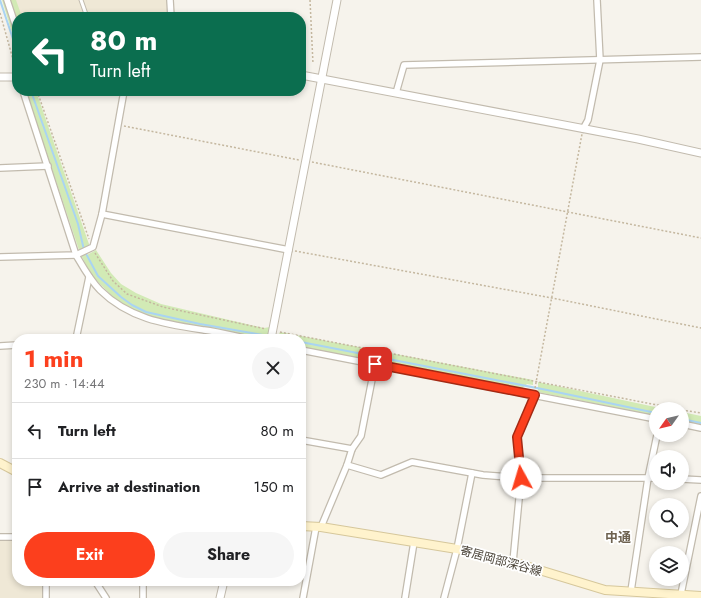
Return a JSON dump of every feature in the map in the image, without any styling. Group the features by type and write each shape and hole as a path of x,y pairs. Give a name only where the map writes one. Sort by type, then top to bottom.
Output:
{"main road":[{"path":"0,463 12,469"},
{"name":"寄居岡部深谷線","path":"306,526 458,549 513,562 605,590 631,591 668,596 681,594 701,596"}],"street":[{"path":"7,0 12,15"},
{"path":"170,0 171,12"},
{"path":"272,334 338,0"},
{"path":"583,129 588,120 600,60 597,0"},
{"path":"396,93 404,65 701,57"},
{"path":"306,76 701,153"},
{"path":"0,78 12,77"},
{"path":"25,96 78,254 89,277 100,290 116,304 130,312 156,322 227,334"},
{"path":"0,256 78,254 92,248 102,214 123,96"},
{"path":"0,168 48,166"},
{"path":"102,214 289,250"},
{"path":"77,334 89,277"},
{"path":"0,346 12,345"},
{"path":"306,351 535,393 649,417"},
{"path":"306,584 318,527 347,466 352,449 361,436 375,364"},
{"path":"513,562 521,478 517,437 535,393"},
{"path":"689,425 701,428"},
{"path":"306,441 352,449"},
{"path":"631,591 648,478 656,442"},
{"path":"347,466 380,475 412,462 472,473 521,478 648,478"},
{"path":"444,598 458,549 472,473"},
{"path":"689,479 701,480"},
{"path":"681,594 701,496"},
{"path":"0,537 12,537"},
{"path":"405,598 414,542"},
{"path":"46,586 46,598"},
{"path":"98,586 106,598"},
{"path":"143,586 143,598"},
{"path":"220,598 223,586"},
{"path":"303,598 306,586"}],"lane":[{"path":"81,0 85,12"}],"path":[{"path":"310,0 313,64"},
{"path":"0,13 12,55"},
{"path":"39,96 92,248 113,281 127,294 163,307 293,334"},
{"path":"117,124 701,238"},
{"path":"535,393 583,129"},
{"path":"289,250 552,298 701,328"},
{"path":"306,337 649,403"},
{"path":"689,411 701,414"}],"shaded area":[{"path":"12,0 168,0 168,12 16,12"},
{"path":"0,540 12,540 12,586 44,586 44,598 0,598"}],"green space":[{"path":"2,0 16,0 20,12 12,12 12,33"},
{"path":"28,96 38,96 90,247 85,250 87,255 96,250 111,273 121,284 136,293 161,304 264,328 270,327 268,334 237,334 157,320 132,310 118,302 91,275 80,253"},
{"path":"280,332 291,334 279,334"},
{"path":"306,337 533,380 533,385 527,384 520,390 306,348"},
{"path":"538,382 649,406 649,415 538,392"},
{"path":"689,413 701,416 701,425 689,423"}],"waterway":[{"path":"0,0 12,36"},
{"path":"33,96 78,224 84,250 98,276 121,297 132,305 146,312 200,324 258,334"},
{"path":"306,343 649,412"},
{"path":"689,420 701,423"}],"district":[{"name":"中通","path":"618,537"}],"route":[{"path":"375,364 535,395 517,437 521,478"}]}
